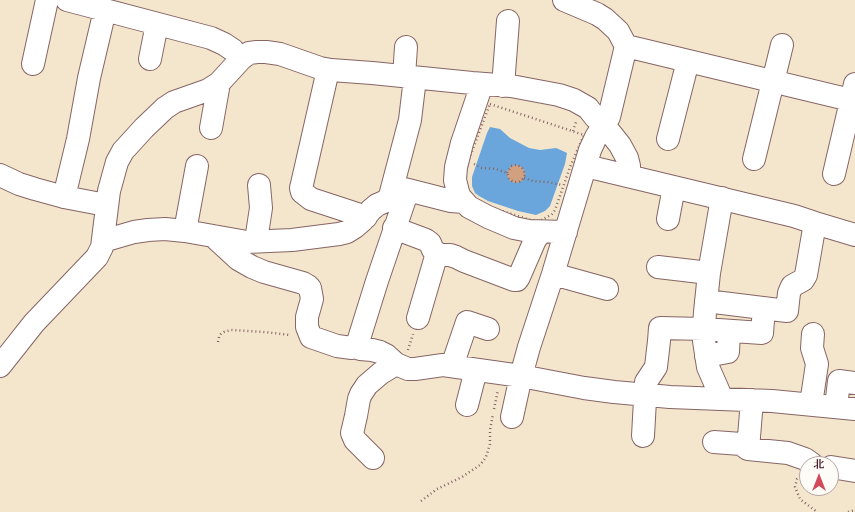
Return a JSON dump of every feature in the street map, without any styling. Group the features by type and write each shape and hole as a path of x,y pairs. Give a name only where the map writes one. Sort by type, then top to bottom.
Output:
{"street":[{"path":"33,64 47,0"},
{"path":"67,0 211,38 233,50 241,59"},
{"path":"512,417 511,374 529,347 553,274 590,150 596,137 609,118 626,46 618,31 606,19 564,0"},
{"path":"64,196 78,139 89,78 105,10"},
{"path":"508,21 492,85 462,143 455,173 458,192 469,207 514,228 540,232 566,232"},
{"path":"150,59 157,24"},
{"path":"626,46 773,81 854,95 834,174"},
{"path":"754,159 782,46"},
{"path":"358,347 358,342 394,228 410,120 410,77 406,47"},
{"path":"0,366 34,323 97,257 102,247 106,204 110,185 117,162 123,151 165,108 174,102 208,90 219,83 241,59 249,53 266,52 280,54 328,70 511,86 559,95 574,100 588,108 604,125 620,145 627,158 630,176"},
{"path":"668,139 688,61"},
{"path":"328,70 301,188 302,192 311,199 366,217"},
{"path":"211,128 219,83"},
{"path":"185,231 197,166"},
{"path":"586,166 794,216 815,224 855,235"},
{"path":"0,175 19,184 64,196 106,204"},
{"path":"258,242 257,234 261,208 259,185"},
{"path":"668,219 674,187"},
{"path":"400,188 451,201 464,202"},
{"path":"103,240 148,230 165,229 247,242 292,240 339,234 351,230 374,208 386,201 400,188"},
{"path":"722,198 709,273 704,329 704,341 708,367 722,399"},
{"path":"706,301 787,311 789,293 792,286 803,280 806,275 815,224"},
{"path":"394,228 426,240 430,243 433,250 441,255 450,255 514,280 517,280 519,277 540,232"},
{"path":"213,236 238,259 252,267 303,283 310,288 312,299 307,317 307,327 311,337 337,346 352,348 358,347 360,350 380,352 399,366 408,369 443,365 511,374 584,388 645,396 752,400 845,408 839,381 855,383"},
{"path":"418,318 437,253"},
{"path":"658,267 709,273"},
{"path":"553,274 607,289"},
{"path":"643,436 646,382 656,368 660,328 762,333 764,308"},
{"path":"452,366 468,322 488,329"},
{"path":"706,356 728,352 729,331"},
{"path":"811,404 817,364 812,348 813,334"},
{"path":"373,458 356,440 352,433 359,399 367,385 381,373 399,366"},
{"path":"468,405 476,370"},
{"path":"748,449 752,400"},
{"path":"714,442 741,444 748,449 788,453 799,457"},
{"path":"839,468 855,471"}],"path":[{"path":"490,104 574,131 584,136 570,167 557,204 552,214 547,217 537,221 530,220 478,203 468,193 465,183 466,171 469,159 490,104"},
{"path":"476,165 507,173"},
{"path":"518,165 524,170 525,175 520,182 514,182 509,179 507,173 511,166 518,165"},
{"path":"524,178 533,181 558,184"},
{"path":"399,366 418,318"},
{"path":"218,342 221,334 231,330 295,335 309,333"},
{"path":"421,500 438,489 462,477 480,465 486,457 490,444 490,430 495,403 511,374"},
{"path":"799,478 795,487 800,499 817,512"},
{"path":"848,512 855,510"}],"water":[{"path":"490,127 500,129 510,138 529,148 540,150 556,148 567,153 565,164 550,206 545,211 536,215 518,211 488,201 475,193 472,186 472,177"}],"building":[{"path":"516,165 522,168 525,174 522,180 516,183 510,180 507,174 510,168"}]}
